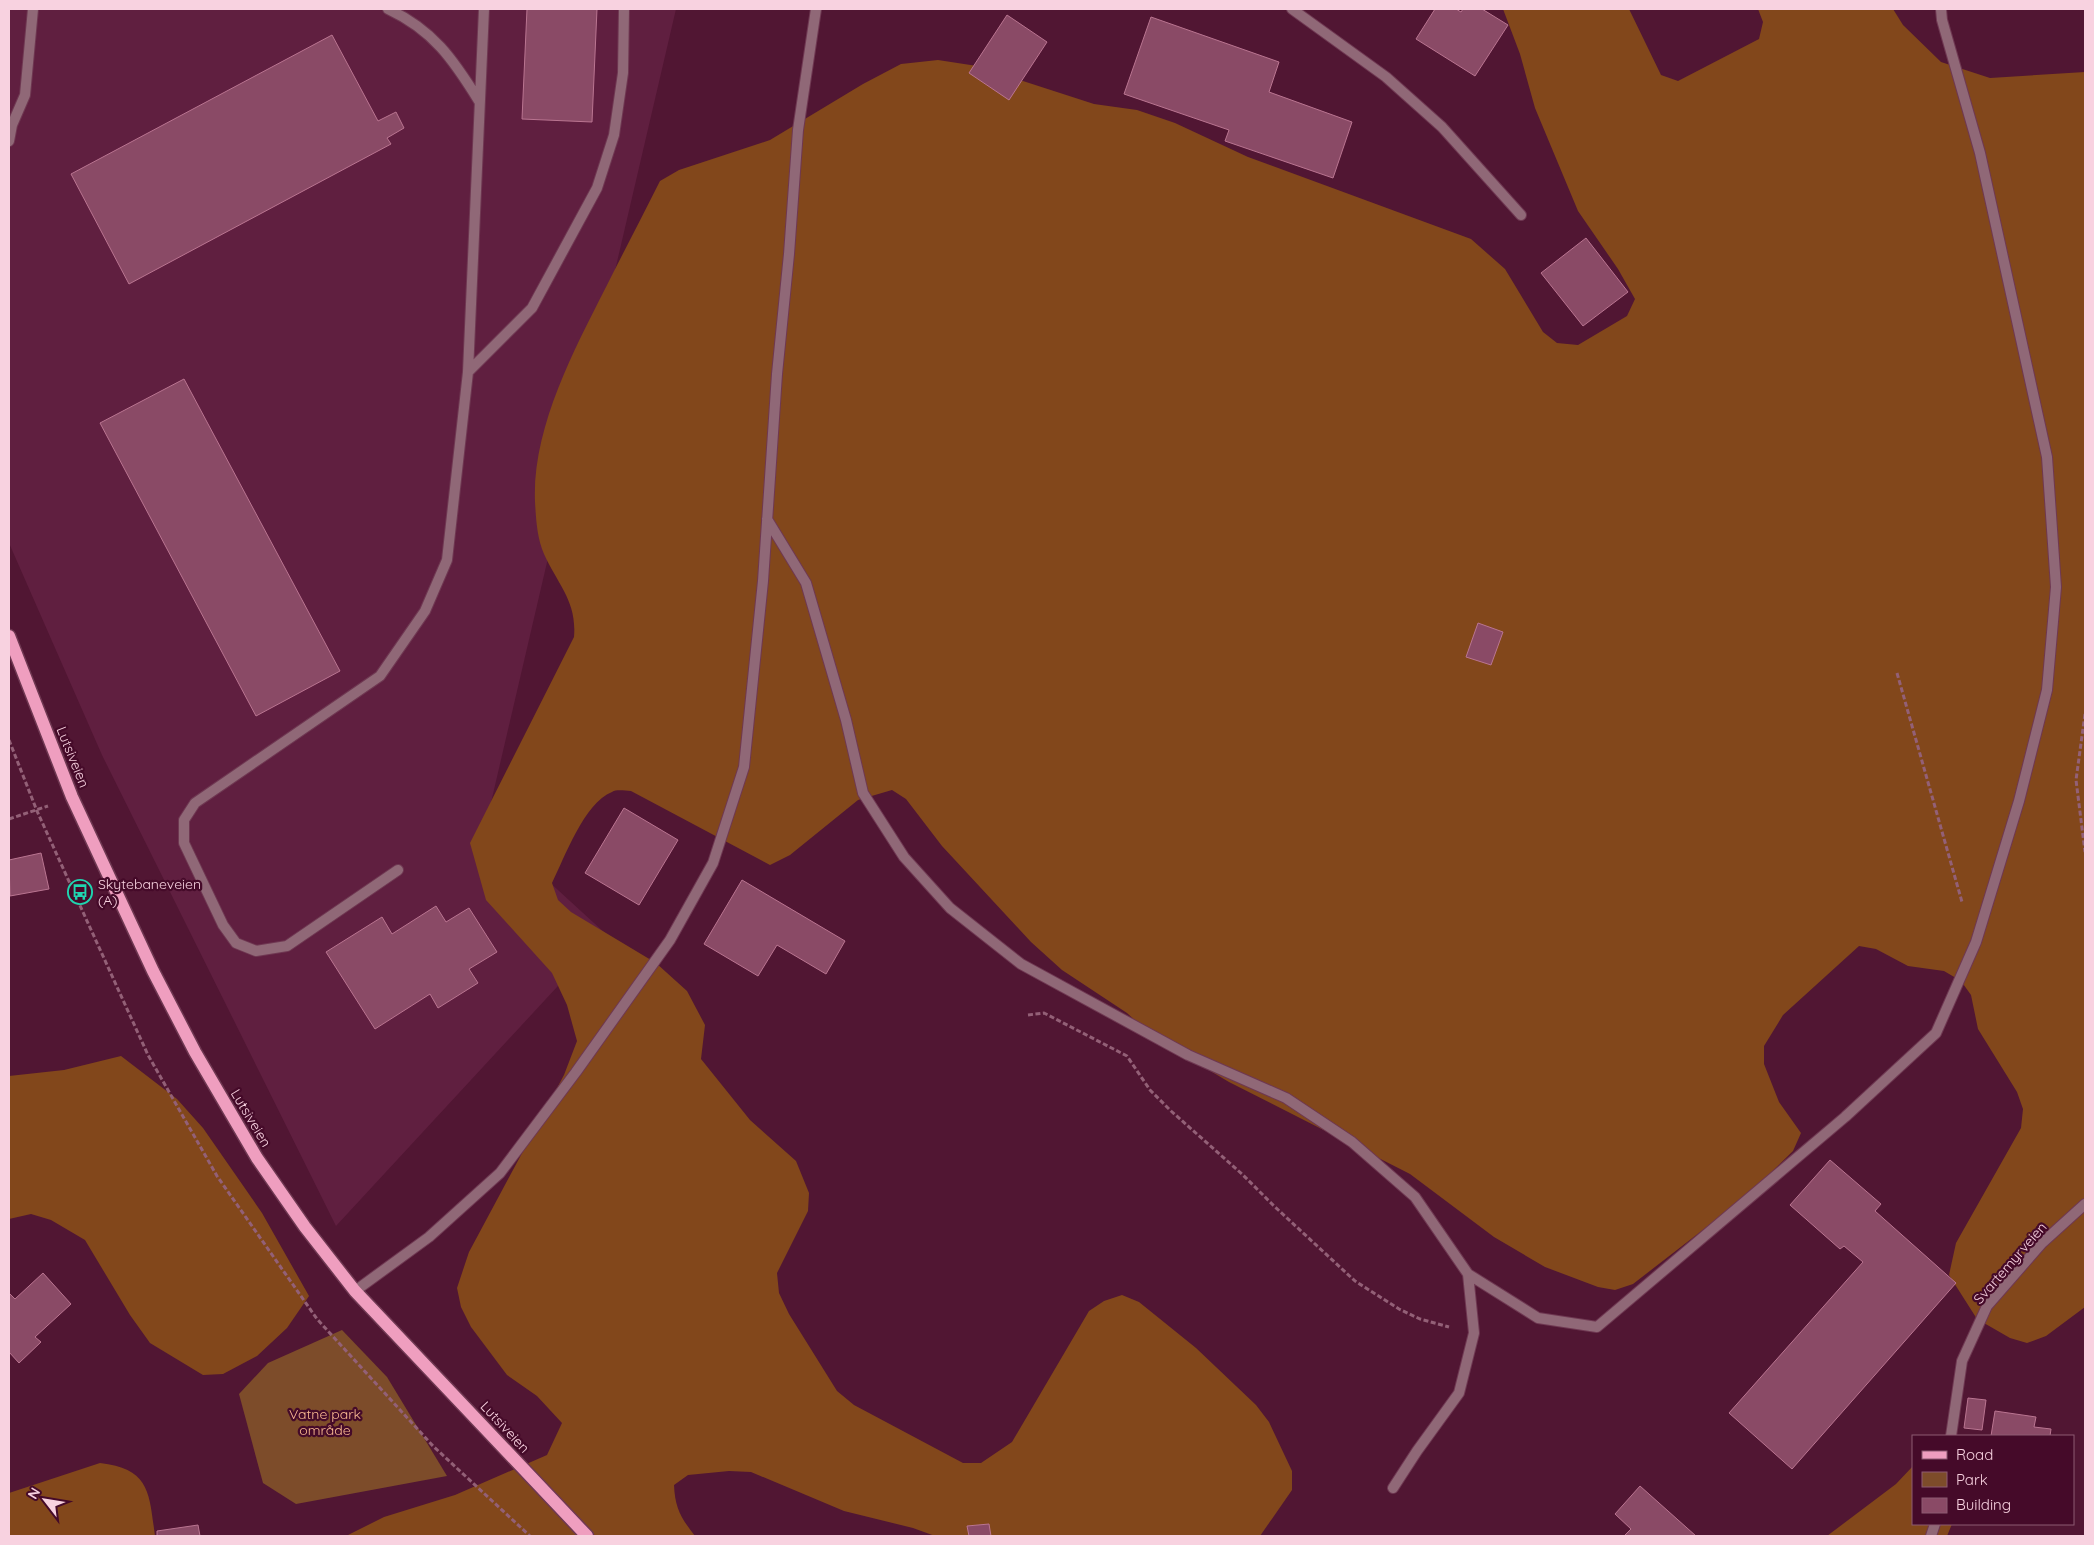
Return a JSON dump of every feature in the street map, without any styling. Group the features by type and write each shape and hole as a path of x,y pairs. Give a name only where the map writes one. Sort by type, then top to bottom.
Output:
{"main road":[{"name":"Lutsiveien","path":"9,636 72,797 153,971 194,1052 257,1158 305,1227 355,1291 587,1536"}],"lane":[{"path":"9,142 12,125 25,95 34,9"},
{"path":"388,9 407,18 435,40 456,64 479,100"},
{"path":"398,870 287,946 256,951 236,942 223,925 184,843 184,820 195,803 380,676 425,611 447,560 468,372 484,9"},
{"path":"468,372 532,308 597,188 615,126 623,73 624,9"},
{"path":"355,1291 429,1237 500,1173 587,1058 670,940 713,863 744,767 756,661 768,519 777,374 789,254 798,130 816,9"},
{"path":"1292,9 1386,77 1442,127 1521,215"},
{"path":"768,519 806,583 846,720 863,793 904,856 950,908 1021,964 1188,1055 1286,1098 1352,1142 1415,1197 1468,1274 1538,1318 1597,1327 1846,1117 1936,1033 1976,942 2020,801 2047,690 2056,587 2047,457 1980,153 1942,20 1941,9"},
{"name":"Svartemyrveien","path":"1951,1435 1962,1361 1987,1306 2042,1243 2085,1204"},
{"path":"1393,1488 1459,1393 1474,1332 1468,1274"}],"path":[{"path":"1897,673 1954,878 1976,942"},
{"path":"2085,714 2076,780 2085,852"},
{"path":"9,819 72,797"},
{"path":"1028,1015 1044,1013 1127,1056 1150,1090 1170,1111 1242,1174 1355,1281 1399,1309 1420,1319 1474,1332"}],"shaded area":[{"path":"9,9 676,9 486,824 606,934 336,1226 102,755 9,543"},
{"path":"1503,9 1629,9 1661,75 1678,81 1759,39 1763,22 1758,9 1893,9 1903,25 1941,62 1990,78 2085,72 2085,1307 2046,1336 2027,1343 2010,1338 1977,1319 1949,1275 1956,1243 2021,1128 2023,1109 2017,1092 1978,1029 1971,995 1961,981 1944,971 1908,966 1876,949 1859,946 1783,1015 1764,1046 1764,1064 1779,1102 1801,1133 1793,1151 1748,1195 1633,1284 1615,1290 1598,1287 1545,1267 1494,1237 1410,1174 1229,1082 1153,1037 1127,1013 1062,970 1031,942 942,846 906,799 892,790 858,800 790,855 770,865 631,791 616,791 602,798 593,807 576,832 552,883 558,900 571,912 656,963 687,991 705,1025 701,1059 750,1120 796,1161 809,1193 808,1211 777,1273 779,1293 789,1314 837,1391 854,1405 963,1463 981,1463 1012,1442 1089,1311 1104,1301 1122,1295 1139,1302 1196,1348 1256,1405 1269,1422 1292,1471 1292,1490 1260,1536 935,1536 913,1528 844,1511 751,1472 729,1471 688,1475 674,1485 680,1512 695,1536 346,1536 384,1517 455,1495 547,1455 562,1423 537,1396 507,1375 471,1327 461,1307 457,1288 469,1252 564,1075 577,1041 567,1005 552,973 486,900 470,843 574,637 573,613 570,603 549,565 538,535 535,502 536,474 540,447 547,419 568,365 660,181 679,170 770,140 863,84 901,64 938,60 977,66 1094,104 1137,110 1175,123 1248,157 1471,239 1505,269 1543,332 1557,343 1578,345 1627,316 1635,299 1618,269 1578,211 1535,108 1520,54"},
{"path":"121,1056 177,1099 203,1128 262,1213 309,1296 287,1328 257,1356 223,1374 203,1375 150,1343 130,1315 85,1240 51,1220 31,1214 9,1219 9,1076 64,1070"},
{"path":"100,1463 117,1466 129,1471 138,1478 148,1496 155,1536 9,1536 9,1493"},
{"path":"1912,1467 1912,1525 1952,1525 1947,1536 1827,1536 1896,1484"}],"green space":[{"name":"Vatne park område","path":"342,1330 387,1377 447,1476 296,1504 263,1483 239,1394 268,1363"}],"building":[{"path":"527,9 597,9 592,122 522,119"},
{"path":"1435,9 1456,9 1461,12 1463,9 1482,9 1508,25 1475,76 1416,39"},
{"path":"1007,15 1047,42 1009,100 969,73"},
{"path":"1151,17 1279,62 1269,92 1352,122 1333,178 1225,141 1229,130 1124,94"},
{"path":"332,35 378,121 396,112 404,128 387,138 391,144 129,284 71,174"},
{"path":"1586,238 1628,292 1583,326 1541,273"},
{"path":"184,379 340,671 256,716 100,423"},
{"path":"1478,623 1503,632 1491,665 1466,657"},
{"path":"624,808 678,840 639,905 585,873"},
{"path":"41,853 49,889 10,896 9,860"},
{"path":"742,880 845,941 826,974 777,945 758,976 704,944"},
{"path":"436,906 446,922 469,908 497,952 469,969 478,983 438,1008 430,994 375,1029 326,952 382,917 392,934"},
{"path":"1830,1160 1881,1204 1875,1211 1956,1283 1792,1469 1729,1413 1863,1262 1844,1246 1840,1249 1790,1205"},
{"path":"43,1273 71,1304 35,1337 41,1342 19,1363 9,1352 9,1293 15,1299"},
{"path":"1968,1398 1986,1400 1982,1430 1964,1428"},
{"path":"1995,1411 2036,1417 2034,1427 2051,1429 2050,1435 1991,1435"},
{"path":"1640,1486 1696,1536 1624,1536 1631,1529 1615,1514"},
{"path":"989,1524 991,1536 969,1536 967,1526"},
{"path":"198,1525 200,1536 157,1536 157,1531"}],"place":[{"name":"Skytebaneveien (A)","path":"80,892"}]}
